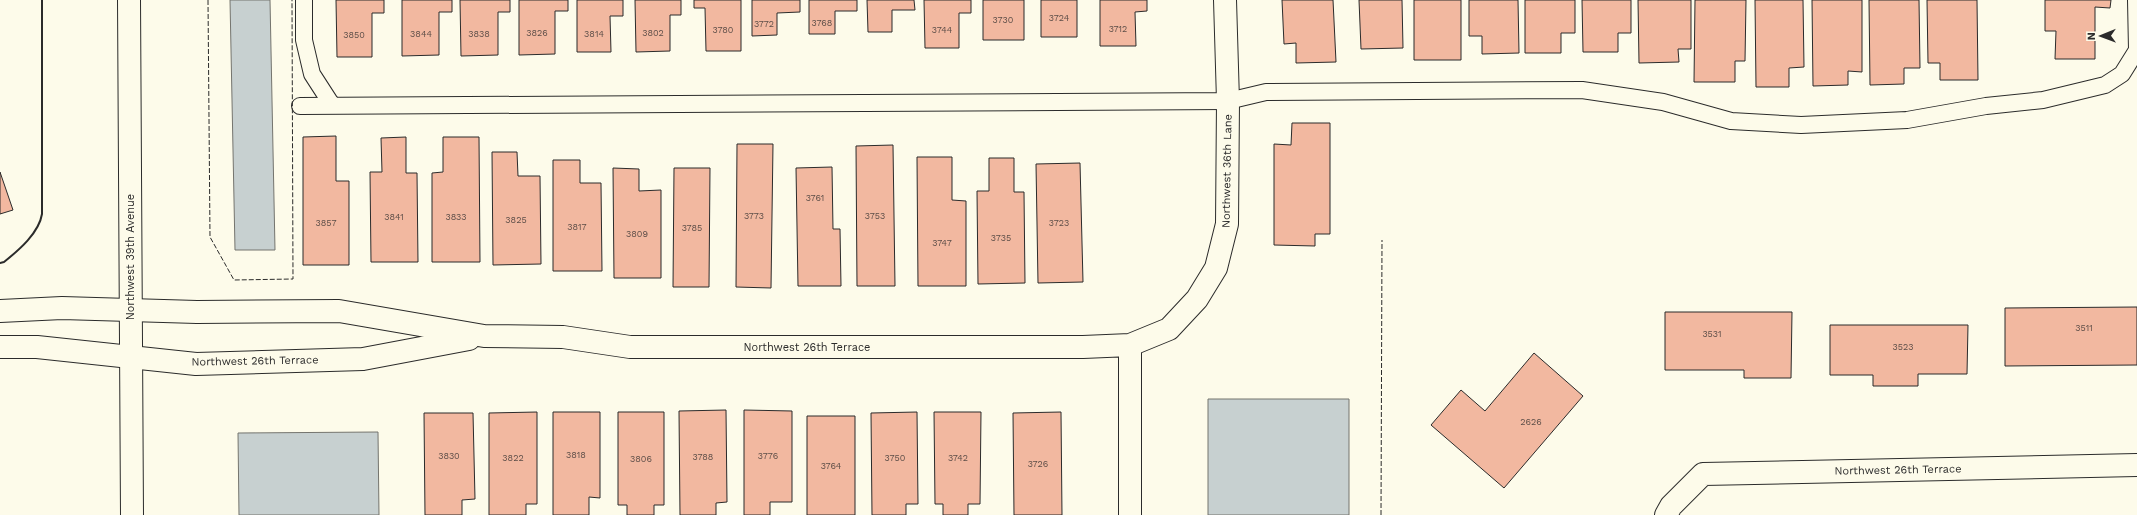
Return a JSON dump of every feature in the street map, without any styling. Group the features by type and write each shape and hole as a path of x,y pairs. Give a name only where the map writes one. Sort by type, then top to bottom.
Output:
{"street":[{"name":"Northwest 39th Avenue","path":"129,0 132,515"},
{"name":"Northwest 36th Lane","path":"1130,345 1169,329 1197,299 1216,268 1227,224 1228,101 1225,0"},
{"name":"Northwest 26th Terrace","path":"0,311 62,308 223,313 339,311 484,336 563,337 630,347 1083,347 1130,345"},
{"name":"Northwest 26th Terrace","path":"0,347 37,346 131,358 196,364 363,359 484,336"},
{"path":"1130,345 1130,515"},
{"name":"Northwest 26th Terrace","path":"1669,510 1703,474 2137,466"}],"lane":[{"path":"304,0 304,40 312,74 332,105"},
{"path":"300,106 1228,101 1266,92 1582,90 1663,102 1731,121 1800,124 1907,120 1986,106 2043,100 2106,85 2122,74 2137,50 2136,0"}],"shaded area":[{"path":"230,0 270,0 275,250 235,250"},
{"path":"1208,399 1349,399 1349,515 1208,515"},
{"path":"378,432 379,515 239,515 238,433"}],"building":[{"path":"336,0 384,0 384,13 372,13 372,57 337,57"},
{"path":"402,0 452,0 452,12 439,12 439,55 402,56"},
{"path":"460,0 510,0 510,12 498,12 498,55 461,56"},
{"path":"519,0 568,0 568,11 555,11 555,54 519,55"},
{"path":"577,0 623,0 623,16 610,16 611,52 577,52"},
{"path":"635,0 681,0 681,15 670,15 670,51 636,52"},
{"path":"694,0 741,0 741,51 706,51 705,8 694,8"},
{"path":"752,0 800,0 800,12 777,13 777,35 752,36"},
{"path":"809,0 857,0 857,11 835,11 835,34 809,34"},
{"path":"867,0 914,0 915,10 892,10 892,32 868,32"},
{"path":"924,0 971,0 971,13 959,13 959,48 925,48"},
{"path":"983,0 1024,0 1024,40 983,40"},
{"path":"1041,0 1077,0 1077,37 1041,37"},
{"path":"1100,0 1147,0 1147,11 1135,12 1136,46 1100,46"},
{"path":"1282,0 1333,0 1336,62 1296,63 1296,43 1284,44"},
{"path":"1359,0 1402,0 1403,48 1361,49"},
{"path":"1414,0 1461,0 1461,60 1414,60"},
{"path":"1469,0 1518,0 1519,53 1482,54 1482,36 1469,36"},
{"path":"1525,0 1575,0 1575,33 1561,33 1561,53 1525,53"},
{"path":"1582,0 1631,0 1631,33 1618,33 1618,52 1583,52"},
{"path":"1638,0 1691,0 1691,49 1678,49 1679,62 1639,63"},
{"path":"1695,0 1746,0 1745,61 1735,61 1735,82 1694,82"},
{"path":"1755,0 1803,0 1804,67 1789,68 1789,87 1756,87"},
{"path":"1812,0 1862,0 1862,72 1848,71 1848,85 1813,86"},
{"path":"1869,0 1919,0 1920,68 1904,68 1904,84 1870,85"},
{"path":"1927,0 1977,0 1978,80 1940,80 1940,63 1928,63"},
{"path":"2045,0 2111,0 2110,8 2095,7 2095,59 2055,59 2056,31 2045,31"},
{"path":"1292,123 1330,123 1330,234 1315,234 1315,246 1274,245 1274,144 1291,145"},
{"path":"336,136 336,181 349,181 349,265 303,265 303,137"},
{"path":"406,137 406,173 417,173 418,262 371,262 370,172 382,172 381,138"},
{"path":"443,137 479,137 480,262 432,262 432,173 443,172"},
{"path":"737,144 773,144 771,288 736,287"},
{"path":"893,145 895,286 857,286 856,146"},
{"path":"492,152 517,152 518,176 540,176 541,264 493,265"},
{"path":"917,157 952,157 952,200 966,201 966,286 918,286"},
{"path":"989,158 1014,158 1014,192 1024,192 1025,283 978,284 977,191 989,191"},
{"path":"553,160 580,160 580,183 601,183 602,271 553,271"},
{"path":"1080,163 1083,282 1038,283 1036,164"},
{"path":"832,167 833,229 840,229 841,286 798,286 796,168"},
{"path":"613,168 639,169 639,191 661,190 661,278 614,278"},
{"path":"674,168 710,168 709,287 673,287"},
{"path":"0,172 13,210 0,214"},
{"path":"2137,307 2137,365 2005,366 2005,308"},
{"path":"1665,312 1792,312 1791,378 1744,378 1744,370 1665,370"},
{"path":"1830,325 1968,325 1967,374 1918,374 1918,386 1873,386 1873,375 1830,375"},
{"path":"1534,353 1583,396 1504,488 1431,425 1461,390 1485,411"},
{"path":"726,410 727,502 716,503 716,515 680,515 679,411"},
{"path":"744,410 792,411 792,502 770,502 770,515 744,515"},
{"path":"537,412 537,504 526,504 526,515 489,515 489,413"},
{"path":"553,412 600,412 600,498 589,497 589,515 553,515"},
{"path":"618,412 664,412 664,505 654,505 654,515 627,515 627,505 618,505"},
{"path":"917,412 918,504 906,504 906,515 872,515 871,413"},
{"path":"934,412 981,412 980,504 968,504 968,515 943,515 943,504 935,504"},
{"path":"1061,412 1062,515 1014,515 1013,413"},
{"path":"424,413 473,413 475,499 462,500 462,515 425,515"},
{"path":"807,416 855,416 855,515 807,515"}],"fence":[{"path":"208,0 210,237 234,280 293,279 292,0"},
{"path":"1381,515 1382,240"}],"wall":[{"path":"0,263 4,262 28,241 37,228 42,214 42,0"}]}
